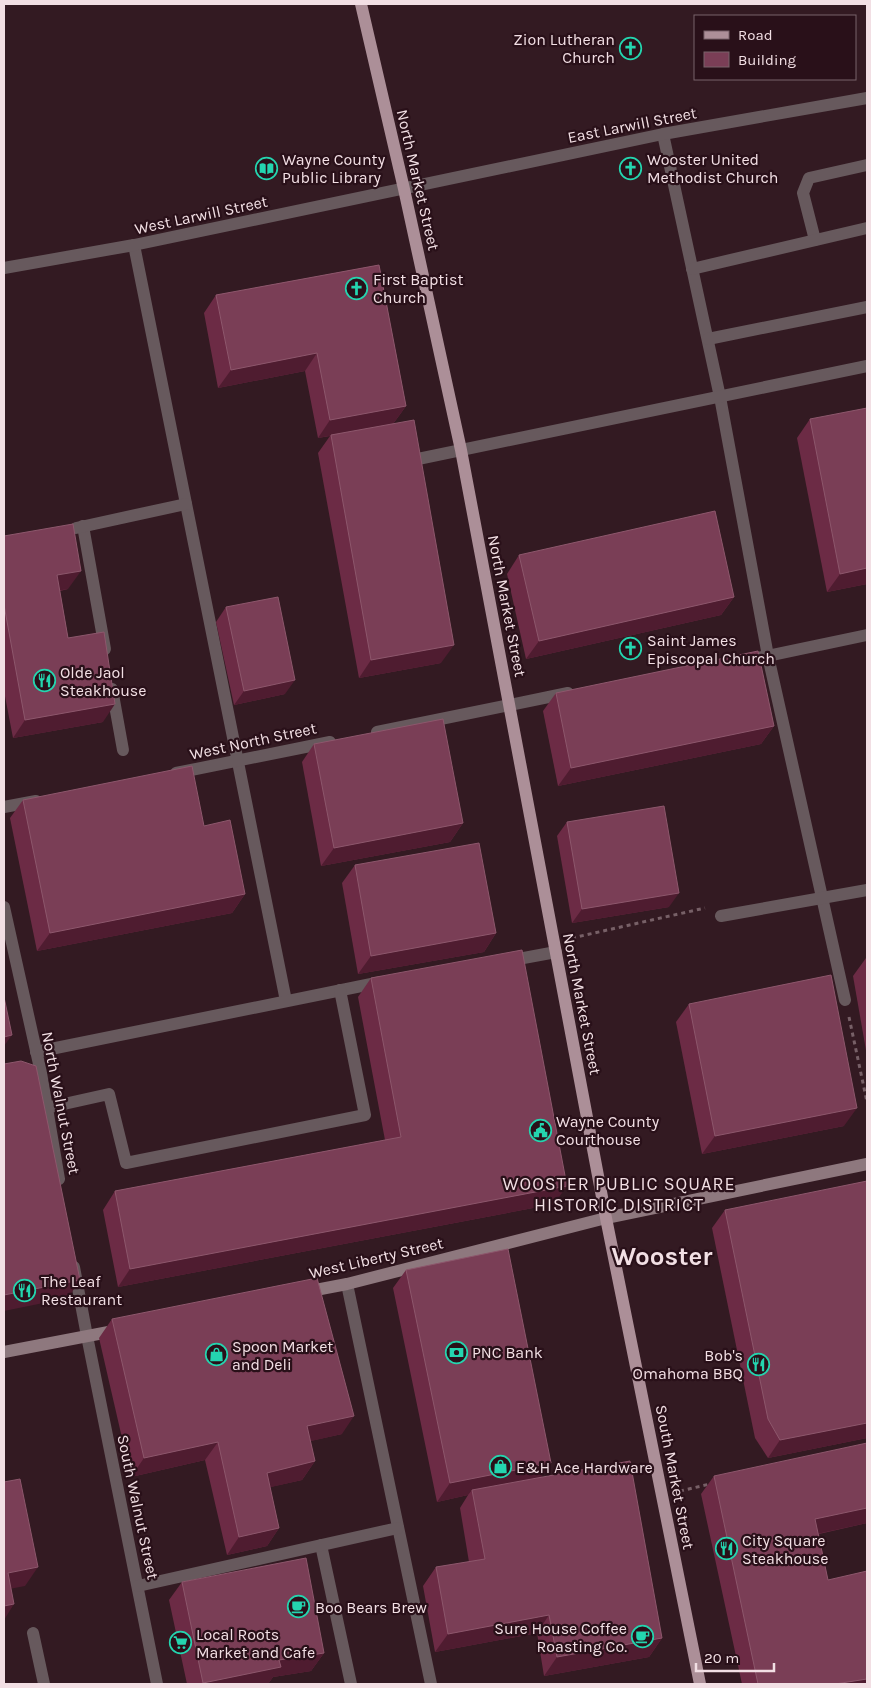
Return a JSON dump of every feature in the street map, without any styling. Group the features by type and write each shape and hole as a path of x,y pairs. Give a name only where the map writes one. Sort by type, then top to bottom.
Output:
{"main road":[{"name":"North Market Street","path":"361,4 461,450 606,1218"},
{"name":"West Liberty Street","path":"289,1295 347,1284 606,1218 867,1164"},
{"name":"South Market Street","path":"606,1218 700,1684"},
{"path":"4,1352 135,1327"}],"street":[{"name":"East Larwill Street","path":"404,189 663,134 867,98"},
{"path":"663,134 720,397 768,656 846,1000"},
{"path":"814,240 803,193 809,178 867,165"},
{"name":"West Larwill Street","path":"4,268 134,245 404,189"},
{"path":"692,269 867,228"},
{"path":"134,245 286,1001"},
{"path":"708,339 867,307"},
{"path":"418,459 867,366"},
{"path":"66,530 186,504"},
{"path":"83,526 123,750"},
{"path":"730,663 867,635"},
{"path":"368,734 576,692"},
{"name":"West North Street","path":"159,776 340,740"},
{"path":"4,807 52,798"},
{"path":"721,916 867,890"},
{"name":"North Walnut Street","path":"4,907 36,1052 36,1074 46,1108 62,1196"},
{"path":"497,962 555,947"},
{"path":"36,1052 389,981"},
{"path":"46,1108 109,1094 126,1163 365,1115 340,990"},
{"path":"72,1255 87,1336"},
{"path":"347,1284 430,1684"},
{"name":"South Walnut Street","path":"87,1336 157,1684"},
{"path":"138,1586 398,1528"},
{"path":"322,1545 351,1684"},
{"path":"33,1633 44,1684"}],"path":[{"path":"555,947 705,908"},
{"path":"846,1000 867,1102"},
{"path":"662,1495 718,1483"}],"building":[{"path":"379,265 406,406 330,420 317,353 231,370 216,295"},
{"path":"867,408 867,568 840,574 810,419"},
{"path":"414,420 454,645 371,660 331,435"},
{"path":"715,511 734,597 539,641 519,555"},
{"path":"73,524 81,571 57,575 68,638 104,632 115,704 25,720 4,605 4,536"},
{"path":"278,597 295,680 244,691 226,607"},
{"path":"758,651 774,726 571,768 556,693"},
{"path":"443,719 463,823 334,848 314,744"},
{"path":"192,766 204,826 230,820 245,894 50,933 23,800"},
{"path":"664,806 679,893 582,909 567,822"},
{"path":"479,843 496,933 371,956 355,865"},
{"path":"522,950 567,1186 130,1269 115,1191 401,1137 371,978"},
{"path":"831,975 857,1108 715,1136 689,1004"},
{"path":"4,997 12,1035 4,1037"},
{"path":"21,1061 36,1066 80,1280 4,1295 4,1064"},
{"path":"867,1181 867,1423 780,1440 768,1419 725,1210"},
{"path":"508,1249 551,1463 450,1483 406,1270"},
{"path":"317,1278 354,1416 307,1426 315,1461 267,1473 279,1528 239,1537 218,1442 144,1458 112,1319"},
{"path":"867,1443 867,1508 815,1519 828,1580 867,1571 867,1679 835,1684 758,1684 714,1476"},
{"path":"630,1461 662,1638 557,1657 549,1615 448,1634 436,1567 485,1559 472,1490"},
{"path":"20,1479 38,1567 8,1573 14,1604 4,1606 4,1482"},
{"path":"306,1558 324,1653 279,1660 281,1667 203,1683 182,1582"}],"place":[{"name":"Zion Lutheran Church","path":"631,48"},
{"name":"Wayne County Public Library","path":"266,168"},
{"name":"Wooster United Methodist Church","path":"631,168"},
{"name":"First Baptist Church","path":"357,288"},
{"name":"Saint James Episcopal Church","path":"631,649"},
{"name":"Olde Jaol Steakhouse","path":"44,681"},
{"name":"Wayne County Courthouse","path":"540,1130"},
{"name":"The Leaf Restaurant","path":"25,1290"},
{"name":"PNC Bank","path":"456,1352"},
{"name":"Spoon Market and Deli","path":"216,1355"},
{"name":"Bob's Omahoma BBQ","path":"759,1364"},
{"name":"E&H Ace Hardware","path":"500,1467"},
{"name":"City Square Steakhouse","path":"726,1549"},
{"name":"Boo Bears Brew","path":"299,1607"},
{"name":"Sure House Coffee Roasting Co.","path":"643,1637"},
{"name":"Local Roots Market and Cafe","path":"180,1643"}],"district":[{"name":"WOOSTER PUBLIC SQUARE HISTORIC DISTRICT","path":"619,1194"},
{"name":"Wooster","path":"662,1256"}]}
